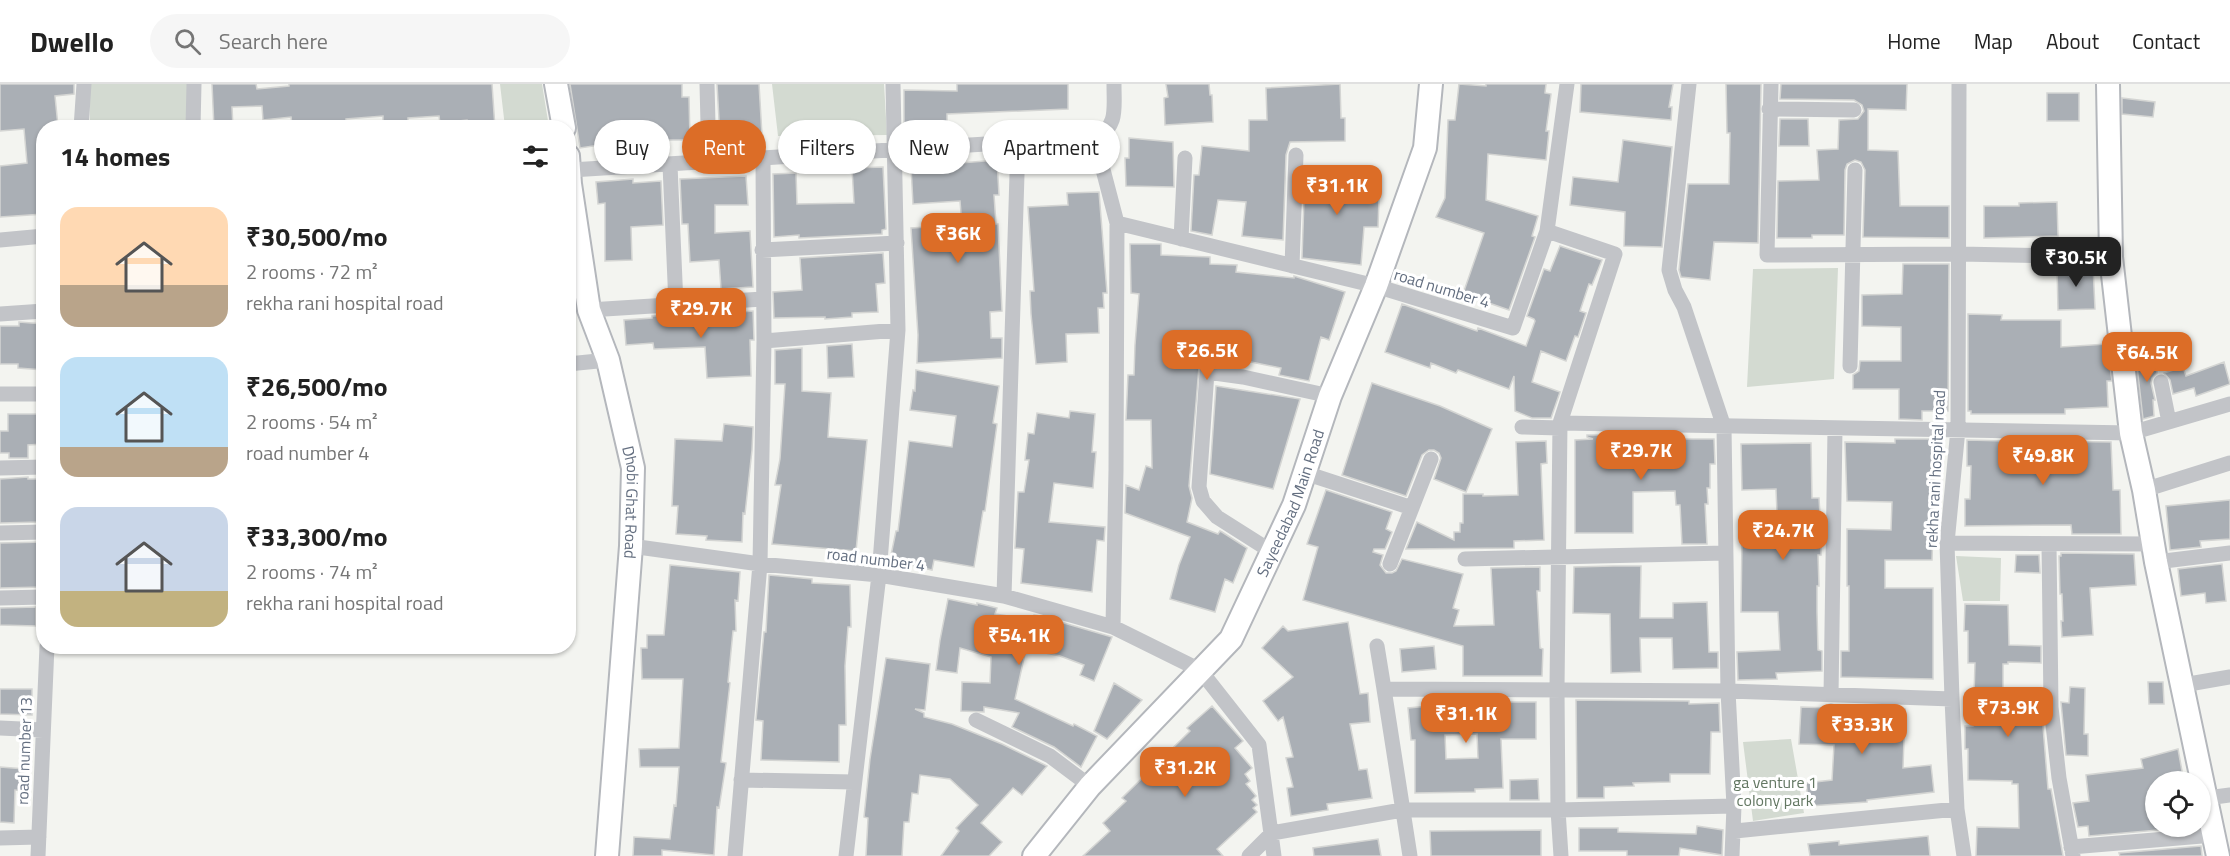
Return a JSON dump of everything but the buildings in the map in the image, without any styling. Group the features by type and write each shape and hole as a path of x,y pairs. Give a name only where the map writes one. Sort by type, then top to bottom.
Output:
{"main road":[{"path":"556,84 563,120"},
{"name":"Sayeedabad Main Road","path":"1034,856 1090,786 1231,639 1294,506 1330,396 1376,286 1425,148 1431,84"},
{"path":"2108,84 2111,257 2132,433 2154,553 2201,771"},
{"name":"Dhobi Ghat Road","path":"576,216 589,310 608,360 633,468 631,546 607,856"},
{"path":"2211,819 2216,845"}],"street":[{"path":"82,120 84,84"},
{"path":"194,84 194,120"},
{"path":"707,84 708,120"},
{"path":"893,84 893,120"},
{"path":"1114,84 1114,120"},
{"name":"road number 4","path":"1117,223 1376,286 1512,328 1547,231 1567,84"},
{"path":"1689,84 1669,270 1675,290 1684,307 1724,427 1728,691 1735,831 1732,856"},
{"path":"1771,84 1767,255 1960,254 2111,257"},
{"name":"rekha rani hospital road","path":"1959,84 1958,429 1947,543 1957,809 1964,856"},
{"path":"1770,109 1854,110"},
{"path":"766,158 888,150"},
{"path":"1292,266 1296,155"},
{"path":"1181,239 1185,158"},
{"path":"676,305 670,165 682,164"},
{"path":"1850,366 1855,170"},
{"path":"576,173 594,171"},
{"path":"735,856 760,564 764,341 763,174"},
{"path":"846,856 879,575 898,330 894,174"},
{"path":"1004,596 1017,174"},
{"path":"1104,174 1117,223 1113,627"},
{"path":"1547,231 1615,254 1560,425 1557,689 1558,810 1561,856"},
{"path":"0,240 36,237"},
{"path":"762,250 897,243"},
{"path":"589,310 763,299"},
{"path":"0,314 36,312"},
{"path":"764,341 898,330"},
{"path":"576,363 608,360"},
{"path":"1272,552 1217,517 1203,501 1198,487 1207,372 1243,376 1330,396"},
{"path":"2161,382 2169,422"},
{"path":"0,394 36,394"},
{"path":"1522,427 1560,425 2132,433 2230,404"},
{"path":"1831,696 1835,429"},
{"path":"1390,564 1431,459"},
{"path":"2144,490 2230,463"},
{"path":"0,468 36,468"},
{"path":"1305,473 1412,508"},
{"path":"0,533 36,532"},
{"path":"1947,543 2049,544 2154,553 2230,553"},
{"path":"2049,544 2051,707 2059,778 2072,852 2216,845"},
{"name":"road number 4","path":"631,546 760,564 879,575 1004,596 1113,627 1200,670 1259,745 1274,856"},
{"path":"1465,559 1725,553"},
{"path":"0,597 36,597"},
{"path":"1377,646 1410,856"},
{"name":"road number 13","path":"38,856 47,654"},
{"path":"2183,685 2230,677"},
{"path":"1384,689 1728,691 1952,699"},
{"path":"976,720 1050,756 1090,786"},
{"path":"0,728 43,730"},
{"path":"741,780 854,782"},
{"path":"2211,797 2230,795"},
{"path":"1249,856 1272,833 1402,810 1558,810 1734,806"},
{"path":"1735,831 1957,809"},
{"path":"0,838 39,837"}],"green space":[{"path":"89,84 189,84 187,120 90,120"},
{"path":"500,84 542,84 548,120 504,120"},
{"path":"772,84 884,84 887,135 876,135 876,120 778,120 778,136"},
{"path":"1838,268 1834,379 1747,387 1753,269"},
{"path":"1956,556 2001,558 2000,601 1963,601"},
{"name":"ga venture 1 colony park","path":"1791,739 1804,813 1753,821 1743,742"}]}
